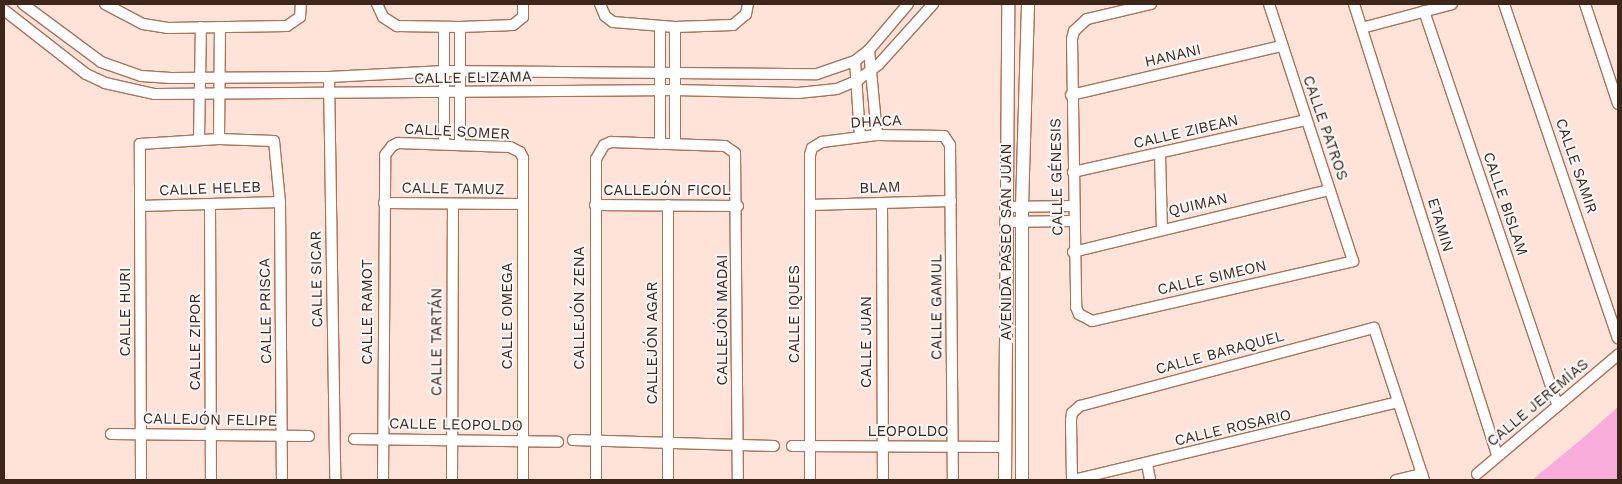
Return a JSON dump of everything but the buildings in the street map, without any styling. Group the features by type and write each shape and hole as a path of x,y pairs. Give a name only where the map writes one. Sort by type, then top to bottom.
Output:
{"street":[{"name":"CALLE ELIZAMA","path":"23,4 101,62 142,76 200,78 329,77 445,71 817,74 855,61 869,50 908,4"},
{"path":"105,4 143,24 220,28 287,26 300,16 301,4"},
{"path":"600,4 605,16 613,22 676,27 733,25 746,14 748,5"},
{"name":"CALLE ELIZAMA","path":"4,10 67,62 105,83 154,94 675,90 820,93 858,80 871,71 933,4"},
{"name":"AVENIDA PASEO SAN JUAN","path":"1005,480 1005,207 1008,4"},
{"name":"AVENIDA PASEO SAN JUAN","path":"1022,480 1022,207 1028,4"},
{"name":"CALLE GÉNESIS","path":"1078,314 1072,221 1072,39 1079,24 1087,19 1151,4"},
{"name":"CALLE PATROS","path":"1269,4 1353,261"},
{"name":"ETAMIN","path":"1354,4 1497,456"},
{"path":"1362,28 1452,4"},
{"name":"CALLE SAMIR","path":"1504,4 1618,338"},
{"path":"1585,4 1618,104"},
{"path":"378,6 383,17 397,26 444,27 513,25 523,17 524,7"},
{"name":"CALLE BISLAM","path":"1424,11 1558,406"},
{"path":"660,26 660,144 676,144 676,27"},
{"path":"201,27 199,139 219,138 220,28"},
{"path":"444,27 444,144"},
{"path":"460,27 460,144"},
{"name":"HANANI","path":"1071,95 1282,46"},
{"path":"869,50 877,135"},
{"path":"855,61 858,80 860,136"},
{"name":"CALLE SICAR","path":"329,77 335,480"},
{"name":"CALLE ZIBEAN","path":"1073,172 1306,120"},
{"name":"DHACA","path":"812,148 822,142 860,136 944,136"},
{"name":"CALLE GAMUL","path":"944,136 950,145 953,480"},
{"name":"CALLE PRISCA","path":"219,138 274,142 280,202 282,480"},
{"name":"CALLE HURI","path":"141,480 140,144 199,139"},
{"name":"CALLEJÓN ZENA","path":"596,480 596,159 599,151 611,142 660,144"},
{"name":"CALLE SOMER","path":"392,146 460,144 510,147 520,152"},
{"name":"CALLEJÓN MADAI","path":"676,144 725,146 736,153 738,161 738,480"},
{"name":"CALLE RAMOT","path":"383,480 384,203 386,155 392,146"},
{"name":"CALLE IQUES","path":"810,480 810,205 812,148"},
{"name":"CALLE OMEGA","path":"520,152 523,158 523,480"},
{"path":"1160,154 1162,229"},
{"name":"QUIMAN","path":"1073,252 1330,190"},
{"name":"BLAM","path":"810,205 951,201"},
{"name":"CALLE HELEB","path":"140,206 280,202"},
{"name":"CALLE TAMUZ","path":"384,203 522,204"},
{"name":"CALLE JUAN","path":"882,203 883,480"},
{"name":"CALLE ZIPOR","path":"210,204 211,480"},
{"name":"CALLE TARTÁN","path":"452,480 453,204"},
{"name":"CALLEJÓN FICOL","path":"595,205 738,206"},
{"name":"CALLEJÓN AGAR","path":"668,205 668,480"},
{"path":"1005,207 1072,206"},
{"path":"1005,222 1072,221"},
{"name":"CALLE SIMEON","path":"1078,314 1092,321 1353,261"},
{"name":"CALLE BARAQUEL","path":"1073,480 1071,420 1075,409 1374,328 1398,402"},
{"name":"CALLE JEREMÍAS","path":"1477,474 1618,355"},
{"path":"1396,480 1423,477 1398,402"},
{"name":"CALLE ROSARIO","path":"1073,480 1147,464 1398,402"},
{"name":"CALLEJÓN FELIPE","path":"111,434 309,436"},
{"name":"CALLE LEOPOLDO","path":"354,439 558,442"},
{"path":"573,440 774,446"},
{"path":"792,446 810,446"},
{"name":"LEOPOLDO","path":"810,446 883,448 1006,447"},
{"path":"1147,464 1150,480"}],"shaded area":[{"path":"1618,407 1618,480 1532,480 1584,437"}]}
